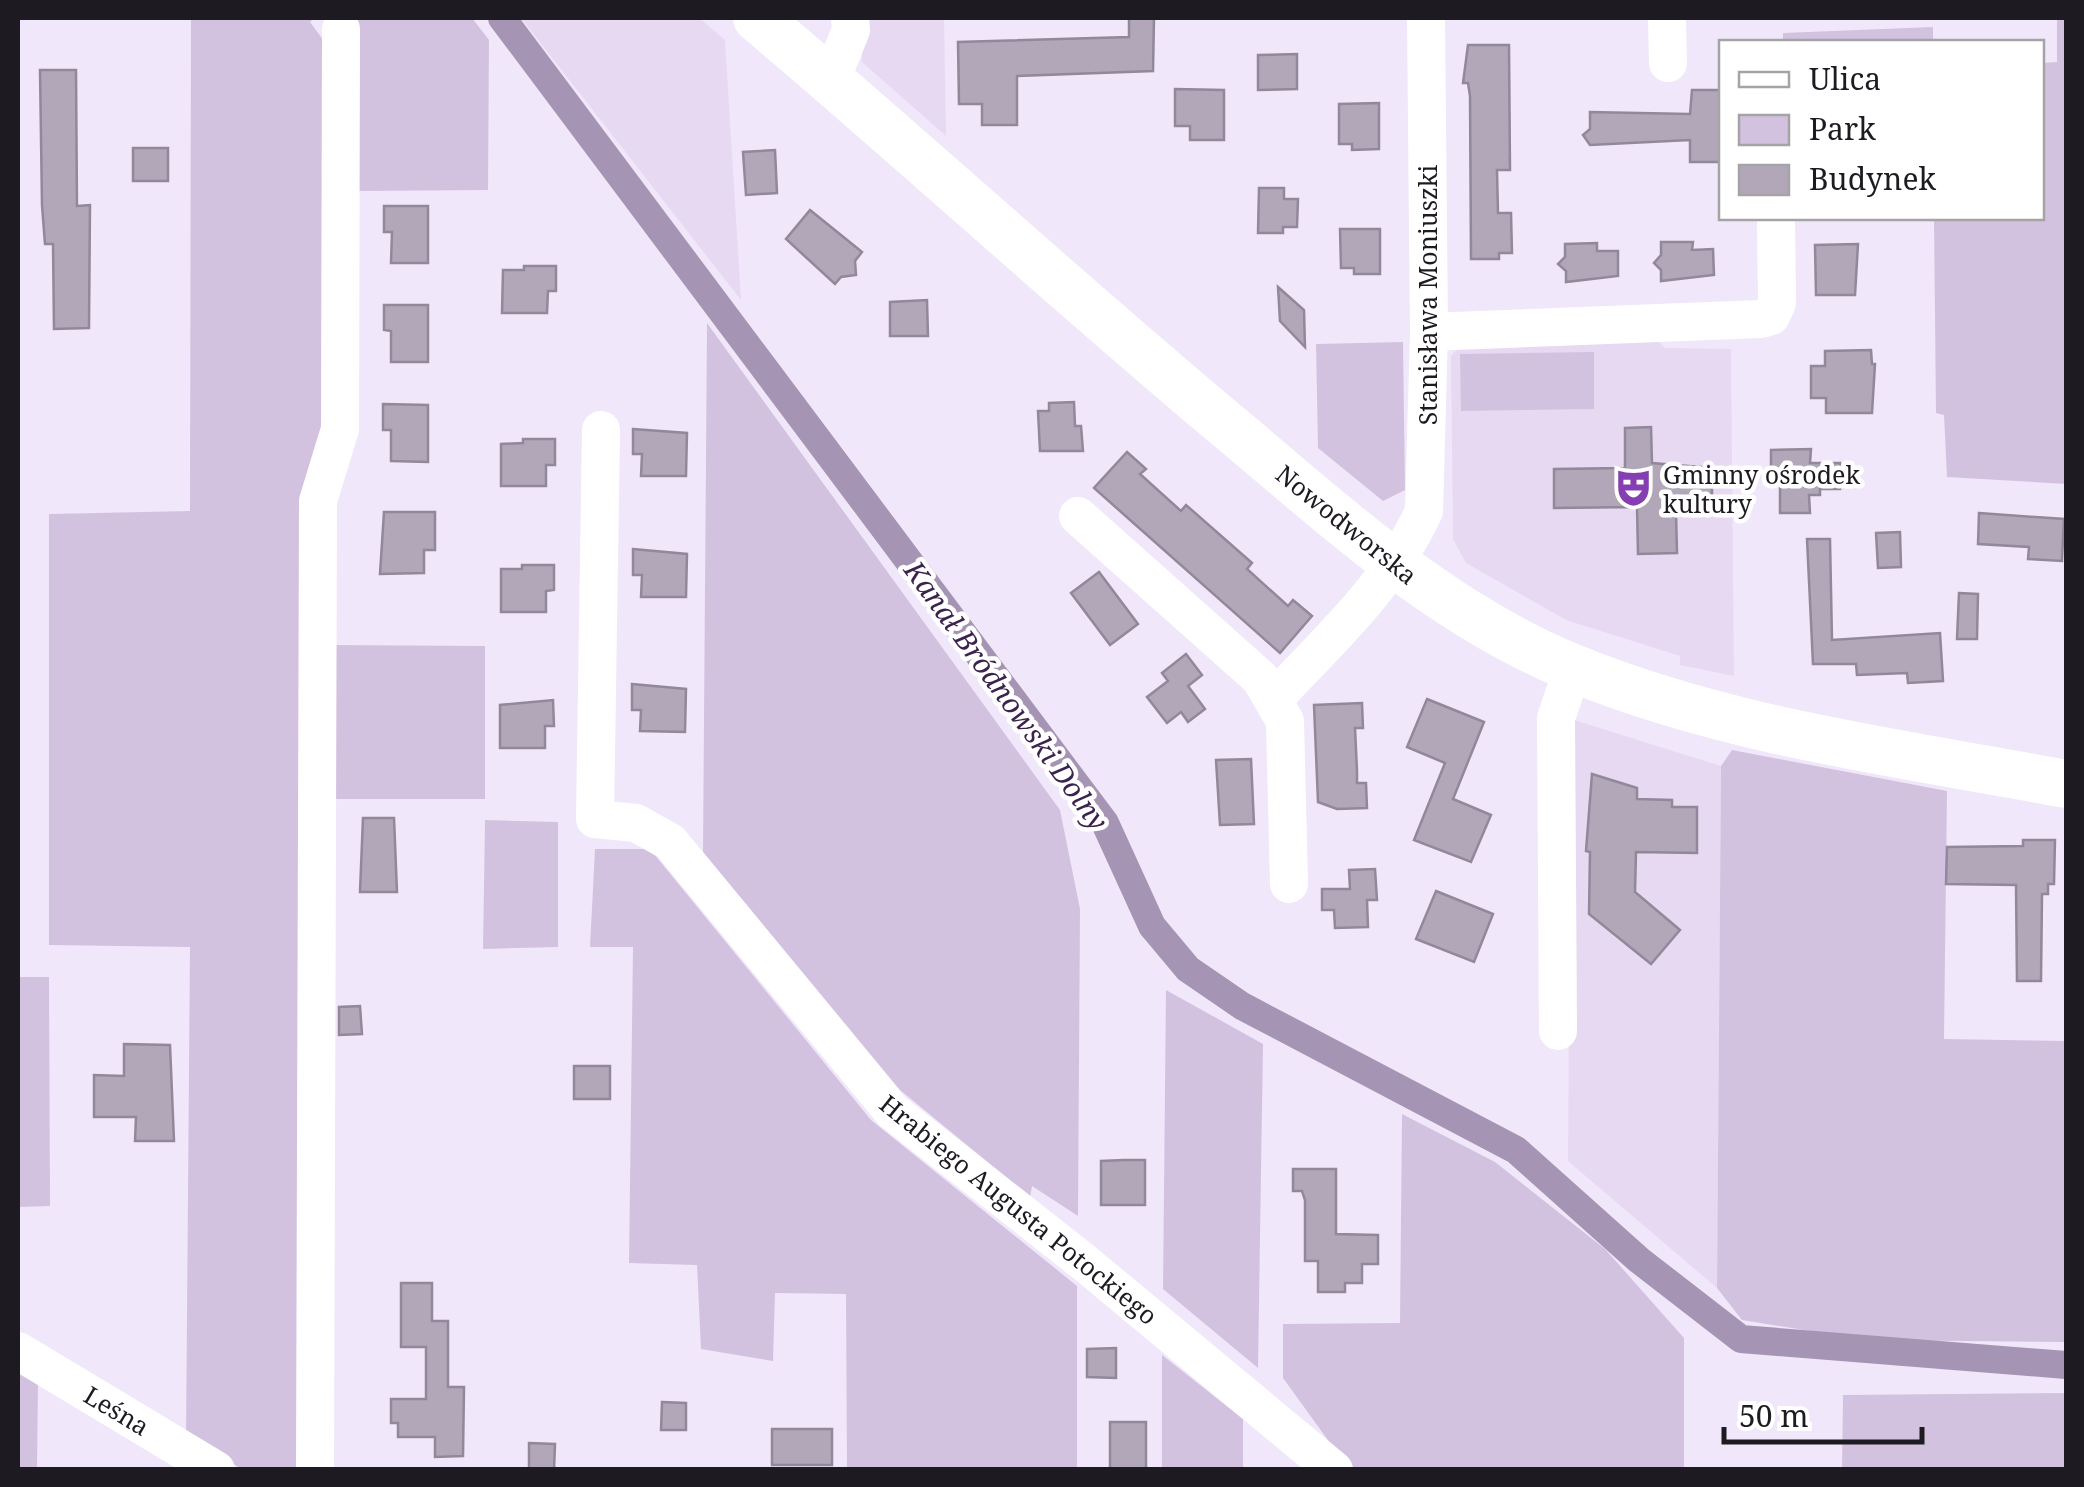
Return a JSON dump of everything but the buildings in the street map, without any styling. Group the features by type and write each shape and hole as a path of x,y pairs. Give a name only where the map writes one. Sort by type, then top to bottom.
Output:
{"main road":[{"name":"Nowodworska","path":"757,18 1193,397 1392,564 1458,609 1574,668 1720,717 2066,784"}],"street":[{"path":"831,80 851,30 850,18"},
{"name":"Stanisława Moniuszki","path":"1274,699 1372,594 1424,512 1429,332 1426,18"},
{"path":"1667,18 1668,63"},
{"path":"315,1470 318,500 340,429 340,29"},
{"path":"1429,332 1761,319 1770,316 1776,303 1776,220"},
{"name":"Hrabiego Augusta Potockiego","path":"601,430 595,819 636,824 670,842 892,1111 1086,1264 1334,1470"},
{"path":"1078,516 1260,678 1274,699 1285,720 1289,884"},
{"path":"1558,1031 1556,718 1574,668"},
{"name":"Leśna","path":"18,1351 216,1470"}],"shaded area":[{"path":"521,18 699,18 725,40 741,300"},
{"path":"861,18 944,18 946,136 862,62"},
{"path":"1658,341 1665,348 1731,349 1734,676 1680,665 1680,656 1566,620 1466,563 1453,539 1451,356 1463,343"},
{"path":"1571,719 1721,766 1717,1288 1568,1161"}],"green space":[{"path":"191,18 314,18 310,22 324,41 330,298 307,1469 242,1469 186,1437 190,947 49,945 49,514 190,511"},
{"path":"358,18 472,18 489,40 488,190 359,191"},
{"path":"2057,18 2066,18 2066,484 1947,477 1944,415 1936,413 1934,220 2044,220 2044,63 2057,62"},
{"path":"1933,27 1933,40 1783,40 1783,33"},
{"path":"707,323 1060,810 1080,909 1078,1216 1032,1186 1030,1197 900,1090 703,852"},
{"path":"1403,342 1405,490 1383,501 1318,448 1316,344"},
{"path":"1594,352 1594,409 1461,411 1460,354"},
{"path":"329,645 485,646 485,799 326,799"},
{"path":"1732,750 1947,791 1944,1039 2066,1041 2066,1342 1866,1340 1742,1320 1717,1288 1721,766"},
{"path":"485,820 558,822 558,947 483,949"},
{"path":"595,849 650,849 871,1120 1077,1286 1077,1469 847,1469 846,1294 775,1293 773,1361 701,1349 697,1265 629,1263 633,947 590,947"},
{"path":"18,977 49,977 50,1206 18,1207"},
{"path":"1166,990 1263,1044 1258,1368 1163,1289"},
{"path":"1402,1114 1495,1162 1605,1249 1684,1338 1684,1469 1351,1469 1346,1465 1283,1378 1283,1324 1400,1323"},
{"path":"1162,1355 1243,1419 1243,1469 1162,1469"},
{"path":"18,1372 38,1383 37,1469 18,1470"},
{"path":"2066,1393 2066,1469 1842,1469 1843,1395"}],"waterway":[{"name":"Kanał Bródnowski Dolny","path":"502,18 1105,823 1152,926 1188,969 1242,1006 1516,1150 1639,1260 1741,1339 2066,1365"}],"place":[{"name":"Gminny ośrodek kultury","path":"1633,488"}]}
